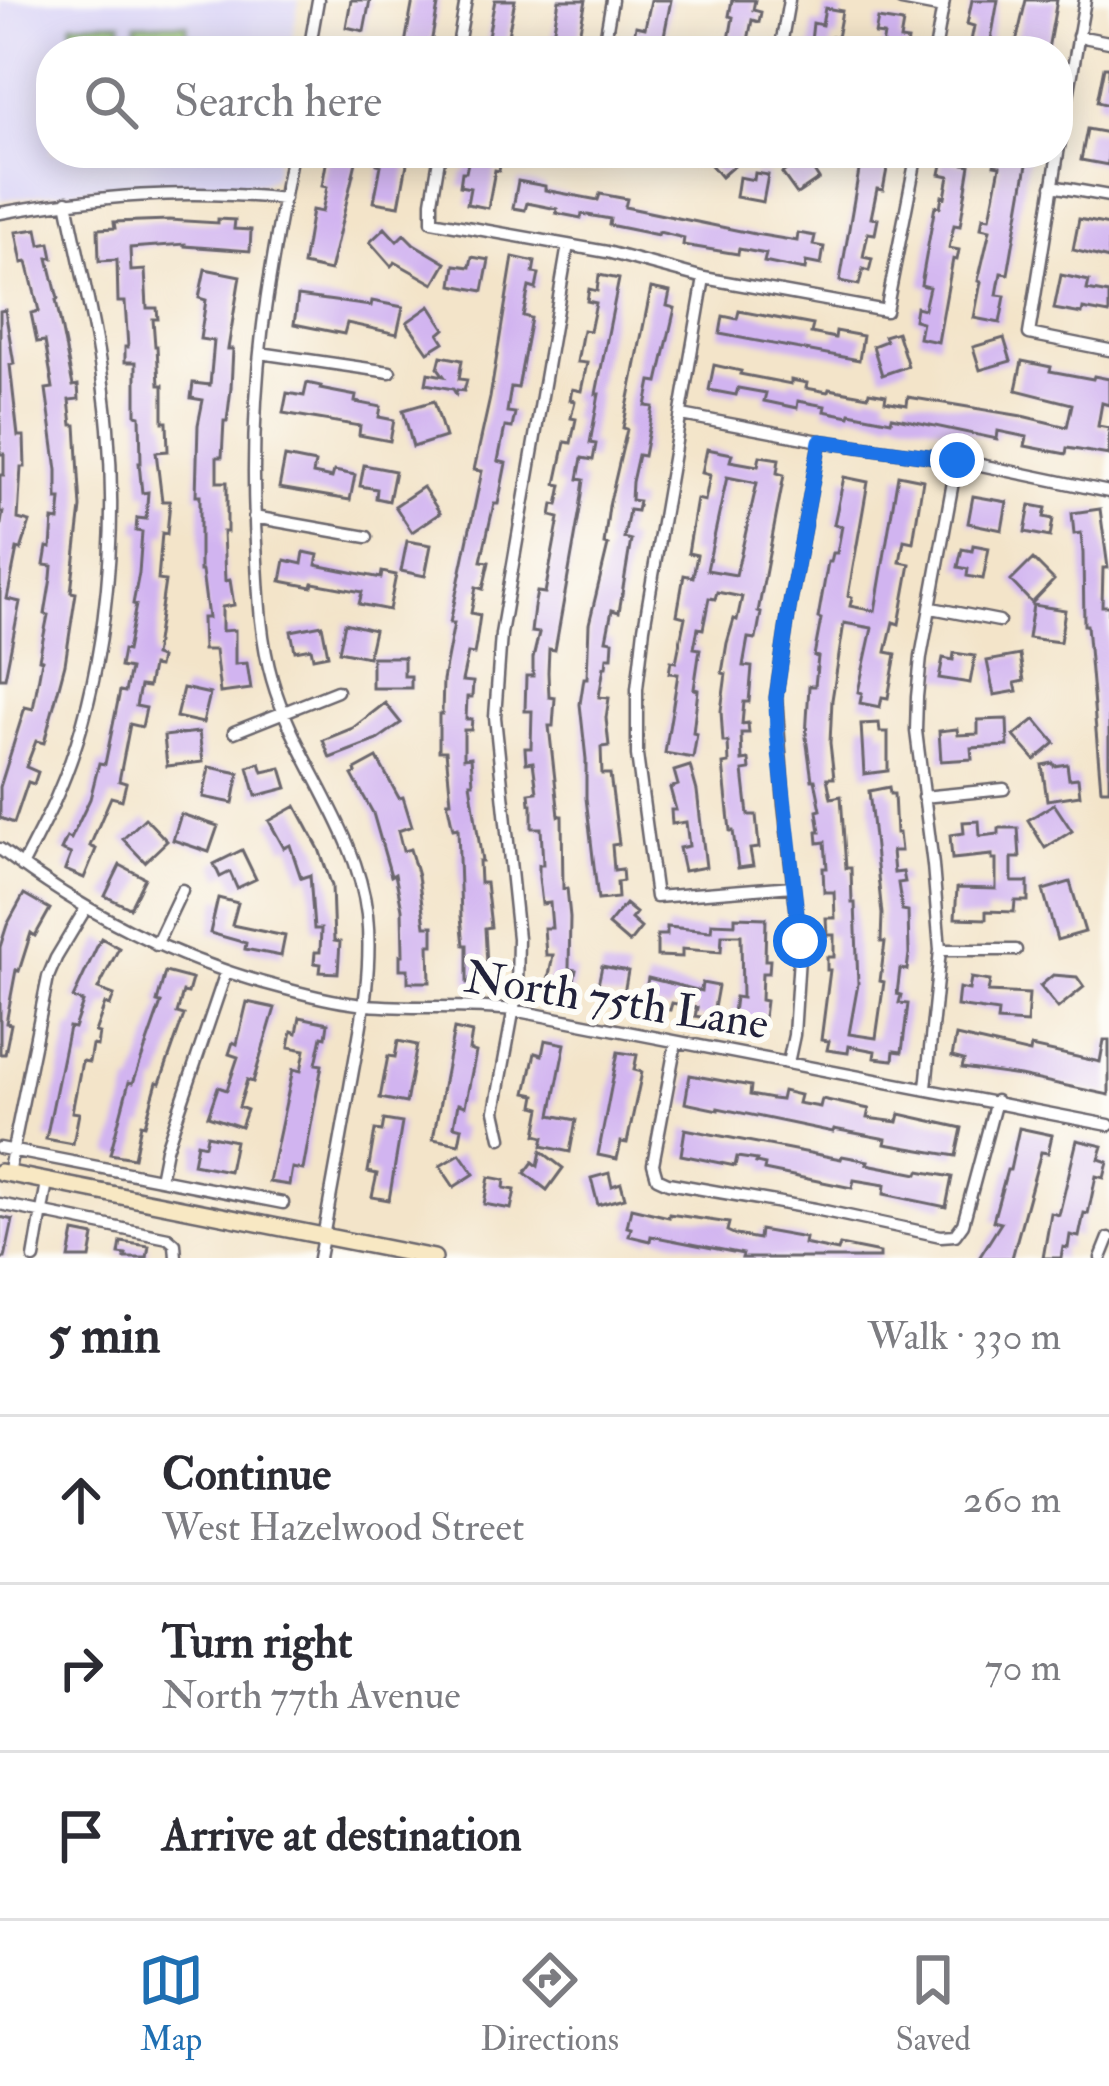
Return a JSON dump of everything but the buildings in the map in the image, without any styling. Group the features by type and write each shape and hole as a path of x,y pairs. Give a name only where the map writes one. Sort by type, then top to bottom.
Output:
{"main road":[{"path":"4,1173 434,1258"}],"street":[{"path":"312,36 318,0"},
{"path":"460,36 466,0"},
{"path":"606,36 612,0"},
{"path":"783,36 789,0"},
{"path":"902,0 944,4 938,36"},
{"path":"1073,65 1085,0"},
{"path":"1078,36 1109,42"},
{"path":"289,168 260,353 254,518 266,655 283,713 338,818 357,869 369,952 364,1005 319,1258"},
{"path":"438,168 432,221 607,252 704,278 886,311 914,168"},
{"path":"1055,168 1030,334 1109,350"},
{"path":"1052,186 1109,196"},
{"path":"0,214 142,193 284,199"},
{"path":"22,866 56,798 82,725 108,579 108,428 67,201"},
{"path":"501,1138 495,1112 517,992 518,938 495,717 501,634 568,245"},
{"path":"704,278 637,689 638,755 656,897 793,886"},
{"path":"260,353 390,372"},
{"path":"682,415 957,460 1109,492"},
{"path":"788,1063 800,941 776,698 820,441"},
{"path":"926,1088 940,950 916,731 917,697 957,460"},
{"path":"254,518 367,537"},
{"path":"932,608 999,621"},
{"path":"235,732 338,691"},
{"path":"923,797 1004,789"},
{"name":"North 75th Lane","path":"0,849 86,908 156,945 226,972 301,993 364,1005 513,1010 1109,1125"},
{"path":"156,945 182,890"},
{"path":"4,1173 48,977 86,908"},
{"path":"940,950 1016,950"},
{"path":"160,1179 226,972"},
{"path":"676,1042 652,1164 657,1178 941,1236 955,1235 963,1224 996,1101"},
{"path":"7,1149 283,1204"},
{"path":"34,1258 47,1182"},
{"path":"0,1204 158,1235 175,1244 176,1258"},
{"path":"1101,1258 1109,1238"}],"shaded area":[{"path":"0,0 299,0 293,36 36,36 36,168 275,168 274,176 261,184 121,185 0,200"}],"green space":[{"path":"121,22 121,36 72,36 72,23"},
{"path":"136,24 187,24 187,36 136,36"}],"route":[{"path":"800,941 776,698 820,441 957,460"}]}
